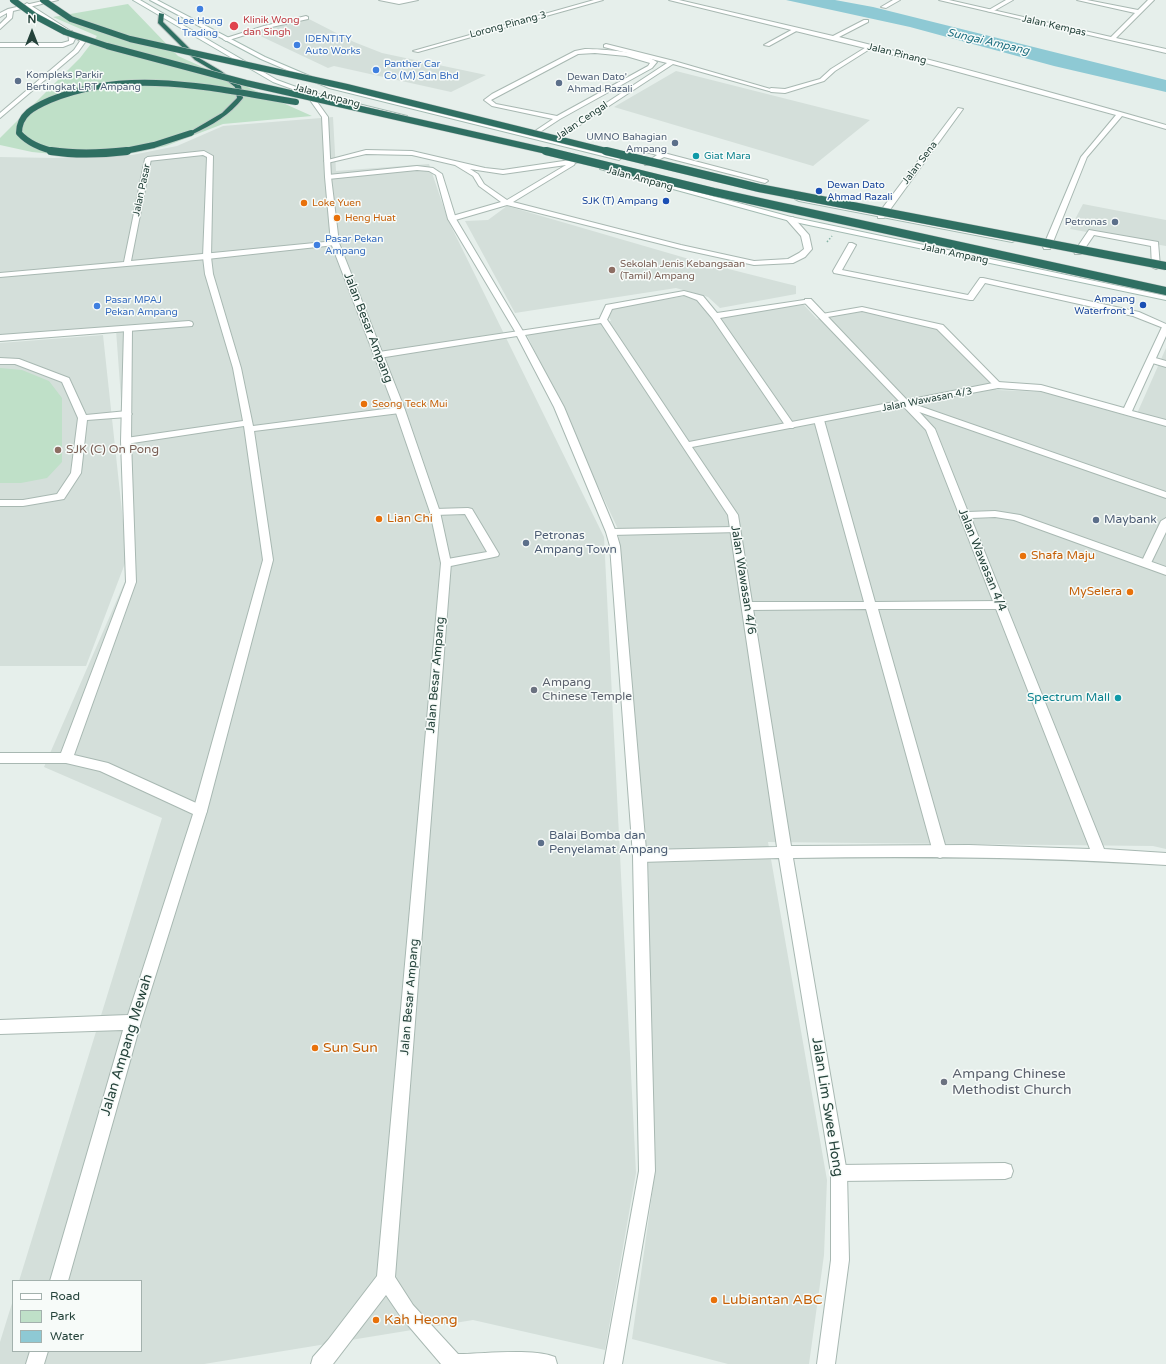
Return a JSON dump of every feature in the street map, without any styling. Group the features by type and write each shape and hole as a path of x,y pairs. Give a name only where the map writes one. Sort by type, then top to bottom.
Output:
{"highway":[{"path":"13,0 35,16 65,32 107,46 246,83 593,161 721,194 1166,291"},
{"path":"43,0 71,19 130,39 347,87 759,188 1166,267"},
{"path":"161,14 160,22 197,59 219,72 238,86 240,98 234,106 207,125 191,133 173,140 137,150 86,154 62,152 36,146 19,133 18,125 23,117 32,108 64,94 110,84 132,82 178,84 406,119"}],"street":[{"path":"0,116 81,46 83,41 27,5 13,0"},
{"path":"0,15 10,10 27,5 55,0"},
{"name":"Jalan Ampang","path":"136,0 274,81 308,93 577,161 790,219 1166,298"},
{"name":"Jalan Ampang","path":"153,0 263,58 331,87 748,189 1047,247 1156,267 1166,267"},
{"path":"382,0 399,2 415,0"},
{"name":"Lorong Pinang 3","path":"416,51 600,0"},
{"name":"Jalan Pinang","path":"672,0 870,47 1120,114 1166,128"},
{"path":"884,7 897,0"},
{"name":"Jalan Kempas","path":"942,0 1166,51"},
{"path":"990,11 1010,0"},
{"path":"1080,0 1138,12"},
{"path":"1112,39 1151,0"},
{"path":"0,27 10,17 10,10"},
{"path":"226,39 266,27 306,18"},
{"path":"834,38 866,21"},
{"path":"767,45 797,29"},
{"path":"0,45 63,45 70,42 72,39 70,32"},
{"path":"606,46 672,62 770,90 785,91 822,80 833,70 870,47"},
{"path":"531,136 558,118 650,67 654,62 602,51 588,50 576,52 487,100 494,105 558,118"},
{"name":"Jalan Cengal","path":"552,141 672,62"},
{"name":"Jalan Besar Ampang","path":"308,93 325,117 328,177 335,243 400,410 435,512 446,563 386,1279"},
{"name":"Jalan Sena","path":"881,216 960,109"},
{"path":"1047,247 1084,157 1120,114"},
{"path":"641,149 765,181"},
{"path":"452,219 507,203 594,151"},
{"path":"327,161 366,152 412,153 485,170 503,172 577,161"},
{"name":"Jalan Pasar","path":"127,264 148,159 204,153 209,154 210,156 207,257"},
{"path":"646,164 663,155"},
{"path":"458,164 476,175 481,185 507,203 754,263 790,261 802,255 808,249 805,235 790,219"},
{"path":"328,177 417,168 431,169 439,174 452,219 520,334 559,407 611,532 615,546 640,856 647,1171 613,1364"},
{"path":"1078,252 1092,232 1155,244 1156,267"},
{"path":"0,275 207,257 335,243"},
{"path":"852,246 837,272 970,298 983,280 1136,314 1166,327 1127,412"},
{"name":"Jalan Ampang Mewah","path":"59,1280 133,1022 200,811 268,560 248,426 237,368 209,274 207,257"},
{"path":"379,355 603,320 609,307 684,293 700,298 715,316 790,426"},
{"name":"Jalan Wawasan 4/4","path":"715,316 808,301 930,429 1099,854"},
{"path":"822,316 862,309 940,327 998,385"},
{"name":"Jalan Wawasan 4/6","path":"603,320 733,515 785,852"},
{"path":"0,338 189,324"},
{"path":"66,758 131,582 126,442 128,328"},
{"path":"1152,360 1166,364"},
{"path":"0,361 16,361 66,380 83,418 76,473 60,496 23,503 0,503"},
{"name":"Jalan Wawasan 4/3","path":"686,446 998,385 1041,388 1166,423"},
{"path":"905,404 1166,495"},
{"path":"126,442 248,426 400,410"},
{"path":"83,418 127,414"},
{"path":"819,420 940,852"},
{"path":"435,512 468,511 494,554 446,563"},
{"path":"964,514 995,514 1016,517 1166,571"},
{"path":"1146,563 1166,521"},
{"path":"611,532 735,530"},
{"path":"748,606 1000,605"},
{"path":"0,758 66,758 103,766 200,811"},
{"path":"640,856 785,852 940,852 1099,854 1166,859"},
{"name":"Jalan Lim Swee Hong","path":"785,852 839,1174 840,1260 826,1364"},
{"path":"0,1026 133,1022"},
{"path":"839,1174 1005,1172"},
{"path":"320,1364 335,1348 386,1279 407,1311 453,1364 548,1364"},
{"path":"35,1364 39,1352"}],"shaded area":[{"path":"307,18 354,42 382,53 486,75 451,92 334,66 328,68 254,33"},
{"path":"676,71 870,120 813,166 614,107"},
{"path":"333,117 336,171 429,164 448,220 604,537 636,1173 605,1350 473,1320 204,1364 0,1364 0,1342 12,1303 12,1352 142,1352 142,1280 19,1280 162,818 44,767 133,563 116,330 0,338 0,157 54,158 132,155 177,146 223,126"},
{"path":"1083,204 1166,220 1166,246 1070,229"},
{"name":"Sekolah Jenis Kebangsaan (Tamil) Ampang","path":"507,206 689,259 796,286 796,294 720,308 708,297 676,288 515,313 465,221 488,220"},
{"path":"685,296 696,300 712,319 803,304 817,319 862,311 936,329 997,390 1044,392 1135,418 1166,348 1166,849 1153,846 768,842 827,1180 824,1255 809,1364 728,1364 632,1339 653,1187 648,865 618,529 527,335 611,321 609,317 613,308"},
{"name":"SJK (C) On Pong","path":"103,335 127,558 86,666 0,666 0,343"}],"green space":[{"path":"128,4 178,56 312,116 223,124 166,146 134,153 73,156 32,152 0,145 0,138 80,58 97,36 53,17"},
{"path":"0,368 22,370 49,381 62,398 62,462 47,478 21,483 0,483"}],"water":[{"name":"Sungai Ampang","path":"786,0 835,0 873,7 1166,80 1166,92 1054,66 910,27"}],"place":[{"name":"Lee Hong Trading","path":"200,9"},
{"name":"Klinik Wong dan Singh","path":"234,26"},
{"name":"IDENTITY Auto Works","path":"297,45"},
{"name":"Panther Car Co (M) Sdn Bhd","path":"376,70"},
{"name":"Kompleks Parkir Bertingkat LRT Ampang","path":"18,81"},
{"name":"Dewan Dato' Ahmad Razali","path":"559,83"},
{"name":"UMNO Bahagian Ampang","path":"675,143"},
{"name":"Giat Mara","path":"696,156"},
{"name":"Dewan Dato Ahmad Razali","path":"819,191"},
{"name":"SJK (T) Ampang","path":"666,201"},
{"name":"Loke Yuen","path":"304,203"},
{"name":"Heng Huat","path":"337,218"},
{"name":"Petronas","path":"1115,222"},
{"name":"Pasar Pekan Ampang","path":"317,245"},
{"name":"Sekolah Jenis Kebangsaan (Tamil) Ampang","path":"612,270"},
{"name":"Ampang Waterfront 1","path":"1143,305"},
{"name":"Pasar MPAJ Pekan Ampang","path":"97,306"},
{"name":"Seong Teck Mui","path":"364,404"},
{"name":"SJK (C) On Pong","path":"58,450"},
{"name":"Lian Chi","path":"379,519"},
{"name":"Maybank","path":"1096,520"},
{"name":"Petronas Ampang Town","path":"526,543"},
{"name":"Shafa Maju","path":"1023,556"},
{"name":"MySelera","path":"1130,592"},
{"name":"Ampang Chinese Temple","path":"534,690"},
{"name":"Spectrum Mall","path":"1118,698"},
{"name":"Balai Bomba dan Penyelamat Ampang","path":"541,843"},
{"name":"Sun Sun","path":"315,1048"},
{"name":"Ampang Chinese Methodist Church","path":"944,1082"},
{"name":"Lubiantan ABC","path":"714,1300"},
{"name":"Kah Heong","path":"376,1320"}]}
